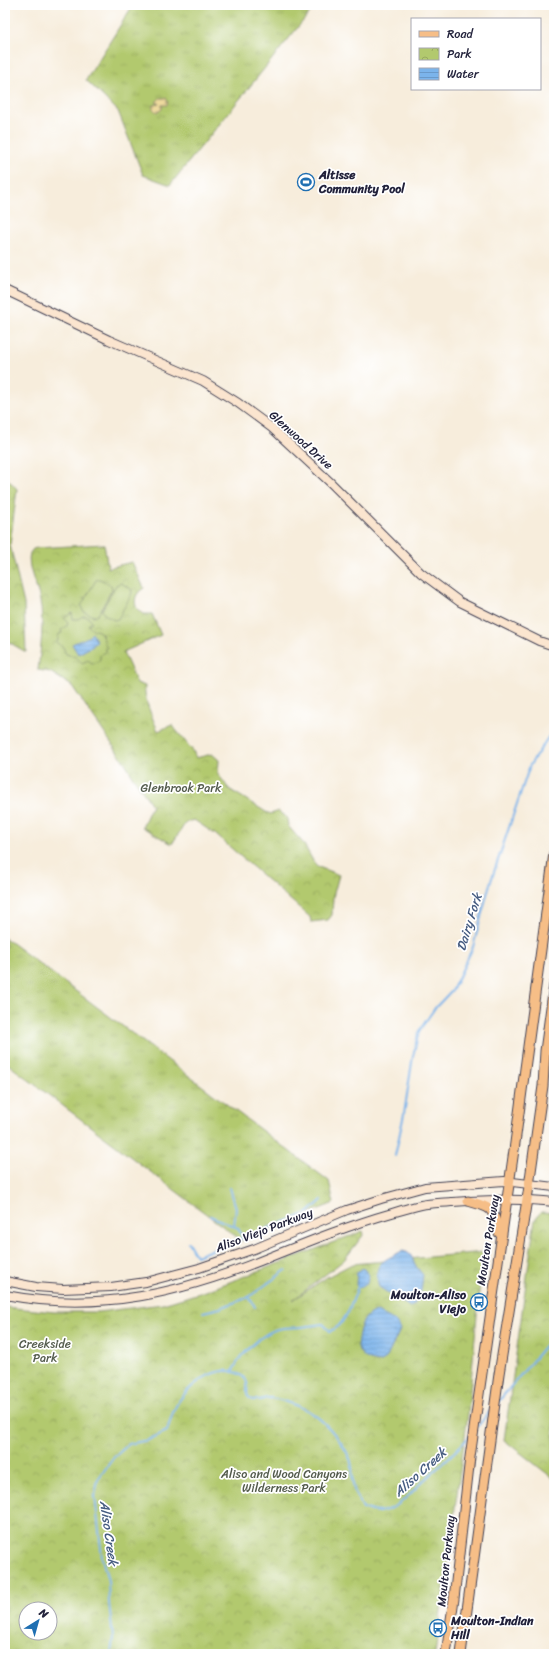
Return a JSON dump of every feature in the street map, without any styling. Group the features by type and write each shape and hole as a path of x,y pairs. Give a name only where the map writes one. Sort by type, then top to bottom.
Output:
{"main road":[{"name":"Glenwood Drive","path":"5,290 109,340 204,381 238,403 272,428 326,478 421,573 460,602 539,641 554,646"},
{"name":"Moulton Parkway","path":"446,1654 470,1457 554,853"},
{"path":"461,1654 498,1374 527,1200 543,1086 545,1051 554,985"},
{"name":"Aliso Viejo Parkway","path":"5,1281 63,1289 110,1287 146,1282 199,1268 254,1249 347,1210 425,1187 509,1181 529,1185 554,1187"},
{"path":"5,1295 50,1301 84,1302 118,1300 151,1295 182,1288 219,1276 299,1244 374,1218 421,1205 507,1199 554,1202"},
{"path":"468,1201 484,1206 492,1211 500,1236"},
{"path":"453,1654 458,1614 454,1598"}],"green space":[{"path":"133,5 316,5 170,185 143,175 118,111 86,80"},
{"path":"5,476 17,489 10,545 24,604 26,652 5,640"},
{"name":"Glenbrook Park","path":"104,544 108,568 132,562 144,588 139,592 135,599 137,609 144,614 152,614 161,635 123,652 137,683 145,686 145,696 158,731 172,725 193,751 196,758 212,754 219,760 218,774 229,789 266,812 271,814 278,811 287,818 288,826 303,843 316,866 339,875 333,897 332,915 328,920 311,922 310,917 215,834 194,820 186,822 172,844 142,827 152,805 132,776 129,769 72,686 50,672 38,670 42,618 39,596 30,565 30,553 33,549 37,548"},
{"path":"100,579 111,585 112,589 98,615 93,616 83,611 81,606 96,580"},
{"path":"121,583 131,589 132,593 118,619 114,620 104,614 102,610 116,585"},
{"path":"72,613 73,619 78,619 83,616 88,617 92,622 88,625 89,627 100,632 102,635 107,648 104,649 106,651 100,655 100,659 97,662 92,663 88,660 82,663 76,657 66,654 63,647 57,643 59,634 62,633 61,630 67,626 68,622 64,618"},
{"path":"5,938 329,1181 334,1203 242,1241 5,1062"},
{"path":"541,1212 554,1213 554,1479 504,1440 535,1219"},
{"name":"Aliso and Wood Canyons Wilderness Park","path":"363,1231 364,1234 344,1260 293,1300 327,1277 352,1264 485,1252 479,1293 468,1414 435,1654 5,1654 5,1307 54,1312 98,1312 163,1304 206,1291"}],"sand":[{"path":"160,98 166,98 168,102 167,105 162,105 162,109 158,112 154,110 153,105 159,104 156,102"}],"water":[{"path":"92,633 97,642 93,644 93,646 78,654 72,644 88,637"},
{"path":"402,1251 409,1253 423,1275 421,1291 414,1305 410,1307 379,1287 377,1279 378,1267 381,1263"},
{"path":"363,1268 369,1275 367,1283 361,1287 358,1287 356,1285 357,1272"},
{"path":"375,1311 393,1320 400,1330 387,1357 382,1362 367,1359 357,1347 363,1322 366,1317"}],"waterway":[{"name":"Dairy Fork","path":"395,1156 419,1031 435,1008 453,989 473,947 489,887 530,765 549,736"},
{"path":"230,1188 236,1208 234,1226"},
{"path":"188,1242 196,1256 308,1213 322,1200"},
{"path":"210,1216 238,1228 243,1239"},
{"path":"249,1297 286,1270"},
{"name":"Dairy Fork","path":"232,1372 246,1351 253,1344 260,1338 275,1330 323,1324 330,1331 335,1328 340,1324 348,1312 358,1286"},
{"path":"203,1312 220,1308 249,1297 255,1307"},
{"name":"Aliso Creek","path":"498,1402 554,1335"},
{"name":"Aliso Creek","path":"111,1654 113,1638 108,1581 102,1558 95,1496 98,1479 114,1457 129,1444 148,1440 167,1431 173,1413 185,1393 202,1379 223,1371 233,1372 245,1379 247,1382 247,1394 251,1399 278,1399 308,1410 315,1415 330,1428 342,1444 351,1462 353,1485 356,1496 363,1508 374,1512 385,1511 398,1505 470,1436"},
{"name":"Aliso Creek","path":"478,1426 490,1411"}],"place":[{"name":"Altisse Community Pool","path":"306,182"},
{"name":"Moulton-Aliso Viejo","path":"479,1302"},
{"name":"Moulton-Indian Hill","path":"438,1628"}],"park label":[{"name":"Creekside Park","path":"45,1351"}]}
